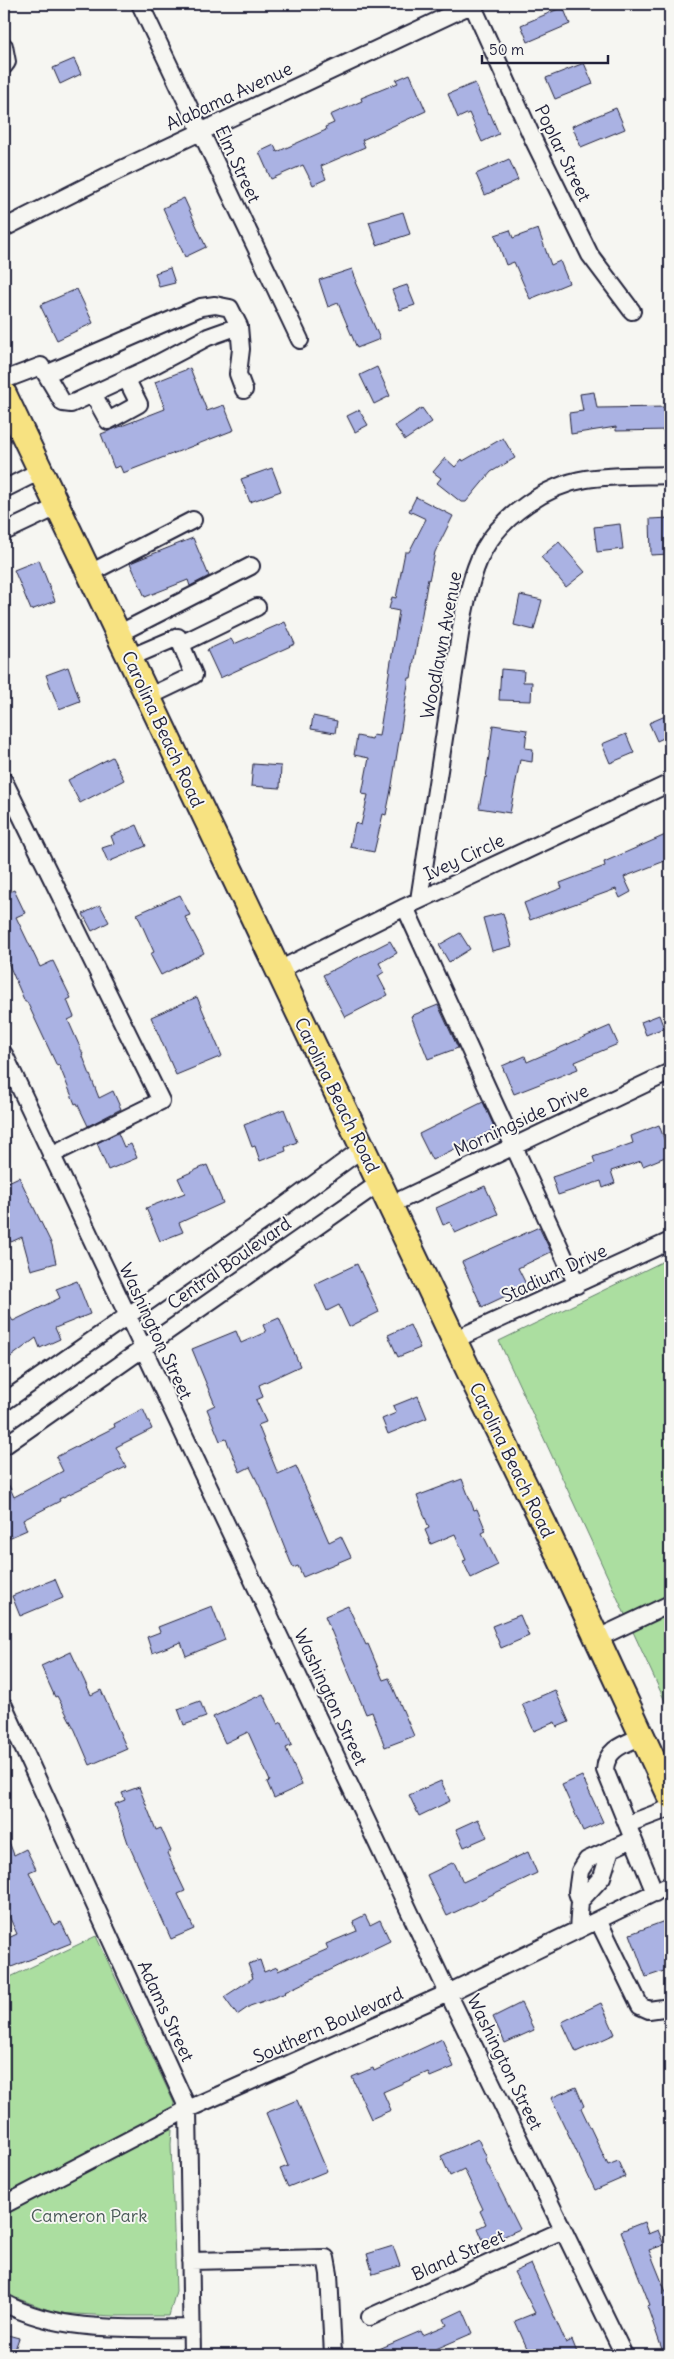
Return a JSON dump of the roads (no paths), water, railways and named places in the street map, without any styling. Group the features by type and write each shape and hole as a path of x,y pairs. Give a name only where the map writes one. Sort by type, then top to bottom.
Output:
{"highway":[{"name":"Carolina Beach Road","path":"4,394 277,971 598,1638 670,1796"}],"street":[{"name":"Elm Street","path":"140,4 300,340"},
{"name":"Alabama Avenue","path":"4,228 201,132 472,4"},
{"name":"Poplar Street","path":"472,4 533,139 590,254 632,311"},
{"path":"4,46 7,62 4,66"},
{"path":"46,374 201,308 216,305 230,308 239,326 241,349 238,374 244,390"},
{"path":"4,380 41,366 63,403 71,404 208,337 239,326"},
{"path":"93,394 108,421 139,404 126,378"},
{"path":"4,489 40,471"},
{"name":"Woodlawn Avenue","path":"412,903 461,628 475,572 484,550 495,534 516,514 540,497 567,484 603,478 670,475"},
{"path":"4,532 57,506"},
{"path":"90,573 193,520"},
{"path":"118,634 251,566"},
{"path":"180,644 257,607"},
{"path":"129,658 178,637 194,675 148,697"},
{"path":"4,781 161,1101 51,1155"},
{"name":"Ivey Circle","path":"277,971 412,903 670,783"},
{"path":"412,903 513,1145 577,1284"},
{"name":"Washington Street","path":"4,1054 448,1993 624,2355"},
{"name":"Morningside Drive","path":"390,1205 670,1072"},
{"name":"Central Boulevard","path":"4,1402 362,1148"},
{"name":"Central Boulevard","path":"4,1446 379,1183"},
{"name":"Stadium Drive","path":"454,1340 670,1241"},
{"path":"598,1638 670,1604"},
{"name":"Adams Street","path":"4,1706 188,2108 192,2355"},
{"path":"643,1736 610,1753 605,1761 605,1770 655,1893"},
{"path":"578,1930 580,1871 587,1860 611,1849 630,1831 670,1808"},
{"name":"Southern Boulevard","path":"4,2205 188,2108 448,1993 670,1885"},
{"path":"598,1920 640,2006 649,2010 670,2007"},
{"name":"Bland Street","path":"370,2317 563,2230"},
{"path":"190,2261 326,2258 329,2274 333,2355"},
{"path":"4,2303 25,2314 64,2324 102,2327 191,2328"}],"park label":[{"name":"Cameron Park","path":"89,2215"}]}
